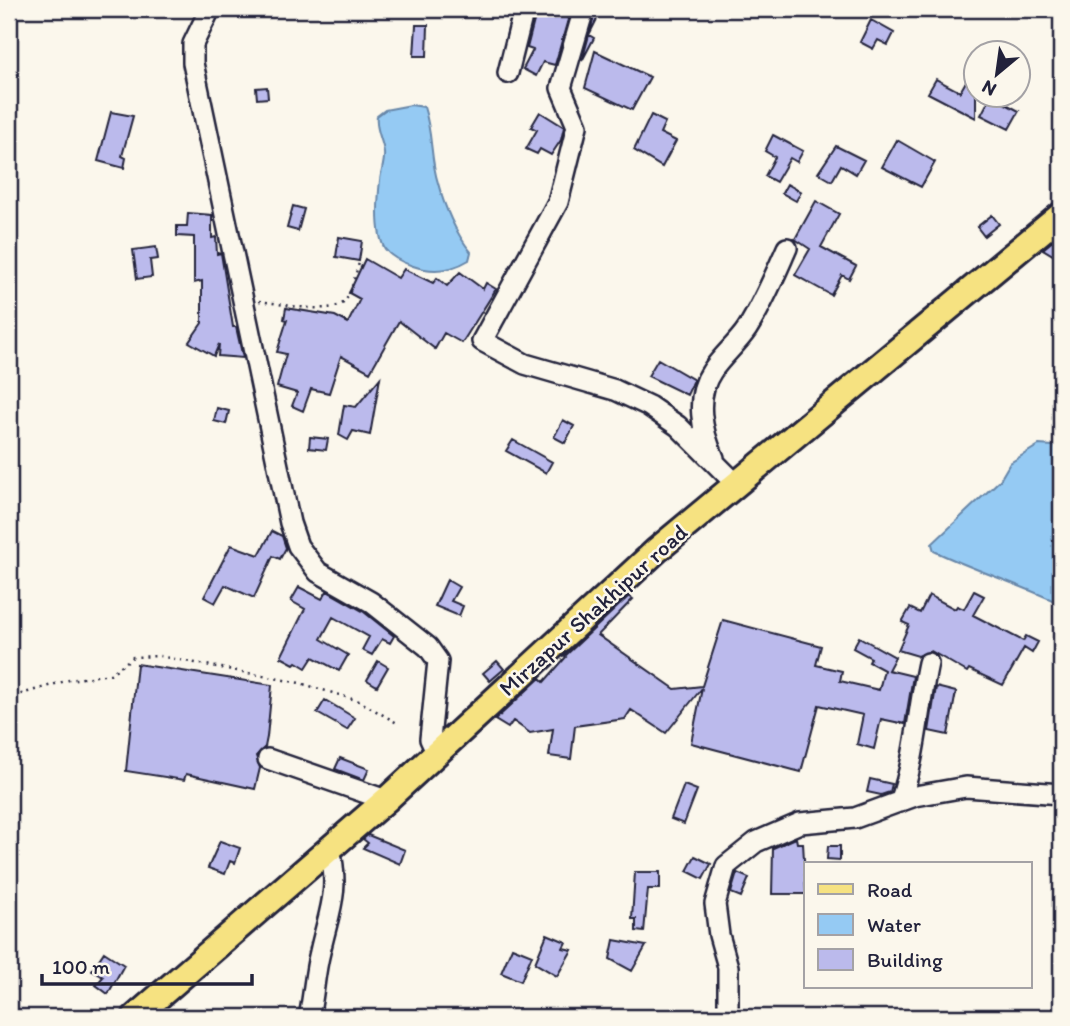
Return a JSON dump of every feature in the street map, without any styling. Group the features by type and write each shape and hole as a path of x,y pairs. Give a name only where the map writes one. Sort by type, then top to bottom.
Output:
{"main road":[{"name":"Mirzapur Shakhipur road","path":"135,1017 386,800 657,550 1061,215"}],"street":[{"path":"210,9 193,44 193,63 287,512 298,546 318,572 371,601 428,648 438,661 430,739 437,754"},
{"path":"508,73 524,9"},
{"path":"584,9 561,89 577,126 558,202 482,341 525,365 615,390 649,406 678,426 735,483"},
{"path":"718,466 706,440 701,415 705,387 711,373 746,331 787,248"},
{"path":"900,802 911,772 918,710 928,663"},
{"path":"268,759 386,800"},
{"path":"728,1017 728,967 719,935 715,904 726,866 756,842 800,823 855,818 900,802 966,787 1061,794"},
{"path":"314,1015 320,952 334,903 336,874 330,849"}],"path":[{"path":"244,299 326,310 337,308 345,302 359,263"},
{"path":"9,711 18,695 69,680 110,674 133,657 159,656 300,683 359,702 397,723"}],"water":[{"path":"411,105 424,107 435,174 447,210 471,252 469,260 449,269 428,270 402,261 385,249 380,234 378,215 384,156 377,116 385,110"},
{"path":"1039,445 1053,446 1061,451 1061,604 934,551 932,544 1000,480 1010,463"}],"building":[{"path":"537,9 571,9 555,65 543,62 536,76 523,69 533,50 527,48"},
{"path":"596,9 602,9 589,35"},
{"path":"871,20 894,33 888,45 878,40 873,49 860,42"},
{"path":"416,25 428,25 427,56 414,56"},
{"path":"589,35 594,38 582,61"},
{"path":"595,51 650,77 632,110 585,88"},
{"path":"936,79 960,92 962,88 962,108 976,108 976,118 928,93"},
{"path":"267,87 268,98 257,99 256,88"},
{"path":"985,108 1013,108 1019,111 1009,129 981,115"},
{"path":"111,112 133,116 122,156 126,158 124,168 98,161"},
{"path":"540,112 564,127 561,140 551,155 540,149 537,154 526,149 537,130 531,127"},
{"path":"651,115 665,122 660,133 676,141 662,167 634,150"},
{"path":"773,135 803,151 797,162 790,158 776,182 765,176 775,157 765,151"},
{"path":"897,140 935,162 921,187 882,167"},
{"path":"836,146 864,160 856,174 841,165 832,181 818,173"},
{"path":"787,184 801,192 796,201 782,193"},
{"path":"816,201 839,214 821,247 856,266 849,279 842,275 831,295 795,275 810,249 795,239"},
{"path":"293,206 304,209 298,231 287,228"},
{"path":"188,213 212,215 212,238 216,237 217,254 221,253 233,327 236,327 243,358 218,356 219,344 214,356 189,342 202,323 202,281 194,283 194,237 177,236 177,226 187,226"},
{"path":"992,215 999,224 984,236 977,227"},
{"path":"1061,234 1061,260 1043,249"},
{"path":"339,237 362,241 359,261 336,257"},
{"path":"156,247 158,259 150,260 152,277 137,279 133,250"},
{"path":"365,259 398,278 404,269 433,283 437,278 447,286 460,272 483,289 486,283 496,289 462,343 444,333 435,349 399,321 370,372 341,356 329,393 311,389 303,411 292,406 297,393 277,387 286,354 277,352 287,320 284,319 286,308 335,316 348,323 360,299 349,293"},
{"path":"658,359 694,380 687,395 648,376"},
{"path":"380,378 370,435 353,431 348,440 339,435 344,405 356,407"},
{"path":"217,408 229,411 226,424 214,421"},
{"path":"563,420 574,426 565,443 554,437"},
{"path":"310,437 328,439 326,450 309,448"},
{"path":"513,440 552,462 546,473 506,451"},
{"path":"272,531 282,536 286,548 280,559 273,556 254,598 225,585 215,603 204,597 231,545 259,555"},
{"path":"447,580 459,587 451,601 463,606 459,616 435,606"},
{"path":"299,587 322,599 327,591 364,612 394,636 390,643 382,639 372,655 362,650 369,637 333,617 321,639 348,655 339,671 313,657 306,668 296,662 294,664 281,657 305,609 291,601"},
{"path":"974,591 984,596 973,615 1023,641 1026,636 1038,642 1032,653 1024,648 1003,685 969,669 967,672 931,651 918,656 898,650 909,625 902,622 910,608 920,613 929,595 955,609 957,606 964,609"},
{"path":"629,596 633,599 598,635 675,689 702,686 723,620 821,646 816,665 842,671 840,681 879,690 884,670 869,662 871,658 853,648 859,637 895,657 888,670 913,676 905,724 881,719 874,749 857,744 863,715 819,705 801,772 691,743 702,688 666,733 631,710 625,719 575,726 571,759 549,756 553,729 530,733 513,721 508,728 495,720 540,678 544,682 565,656"},
{"path":"378,661 388,667 377,686 367,680"},
{"path":"497,661 504,669 490,681 483,673"},
{"path":"137,664 272,685 265,747 256,756 260,768 255,789 186,774 184,780 126,771"},
{"path":"936,687 956,692 948,735 929,731"},
{"path":"325,700 355,718 347,730 317,713"},
{"path":"340,758 369,769 364,780 335,769"},
{"path":"870,779 892,784 890,792 881,795 867,792"},
{"path":"684,785 697,790 684,824 671,819"},
{"path":"368,835 405,850 400,864 363,848 368,843 363,839"},
{"path":"796,838 797,843 803,843 804,894 772,894 773,848"},
{"path":"220,841 240,848 235,863 230,861 225,874 208,868"},
{"path":"828,846 840,846 840,860 827,859"},
{"path":"695,856 711,864 703,879 687,871"},
{"path":"635,872 660,872 660,889 648,889 644,932 636,931 636,919 632,919"},
{"path":"737,873 749,878 741,897 731,893"},
{"path":"547,934 566,942 563,948 572,950 557,976 535,963"},
{"path":"614,940 646,946 632,971 610,959"},
{"path":"512,947 532,955 521,981 501,973"},
{"path":"104,952 124,965 108,994 96,985 103,977 92,970"}]}
